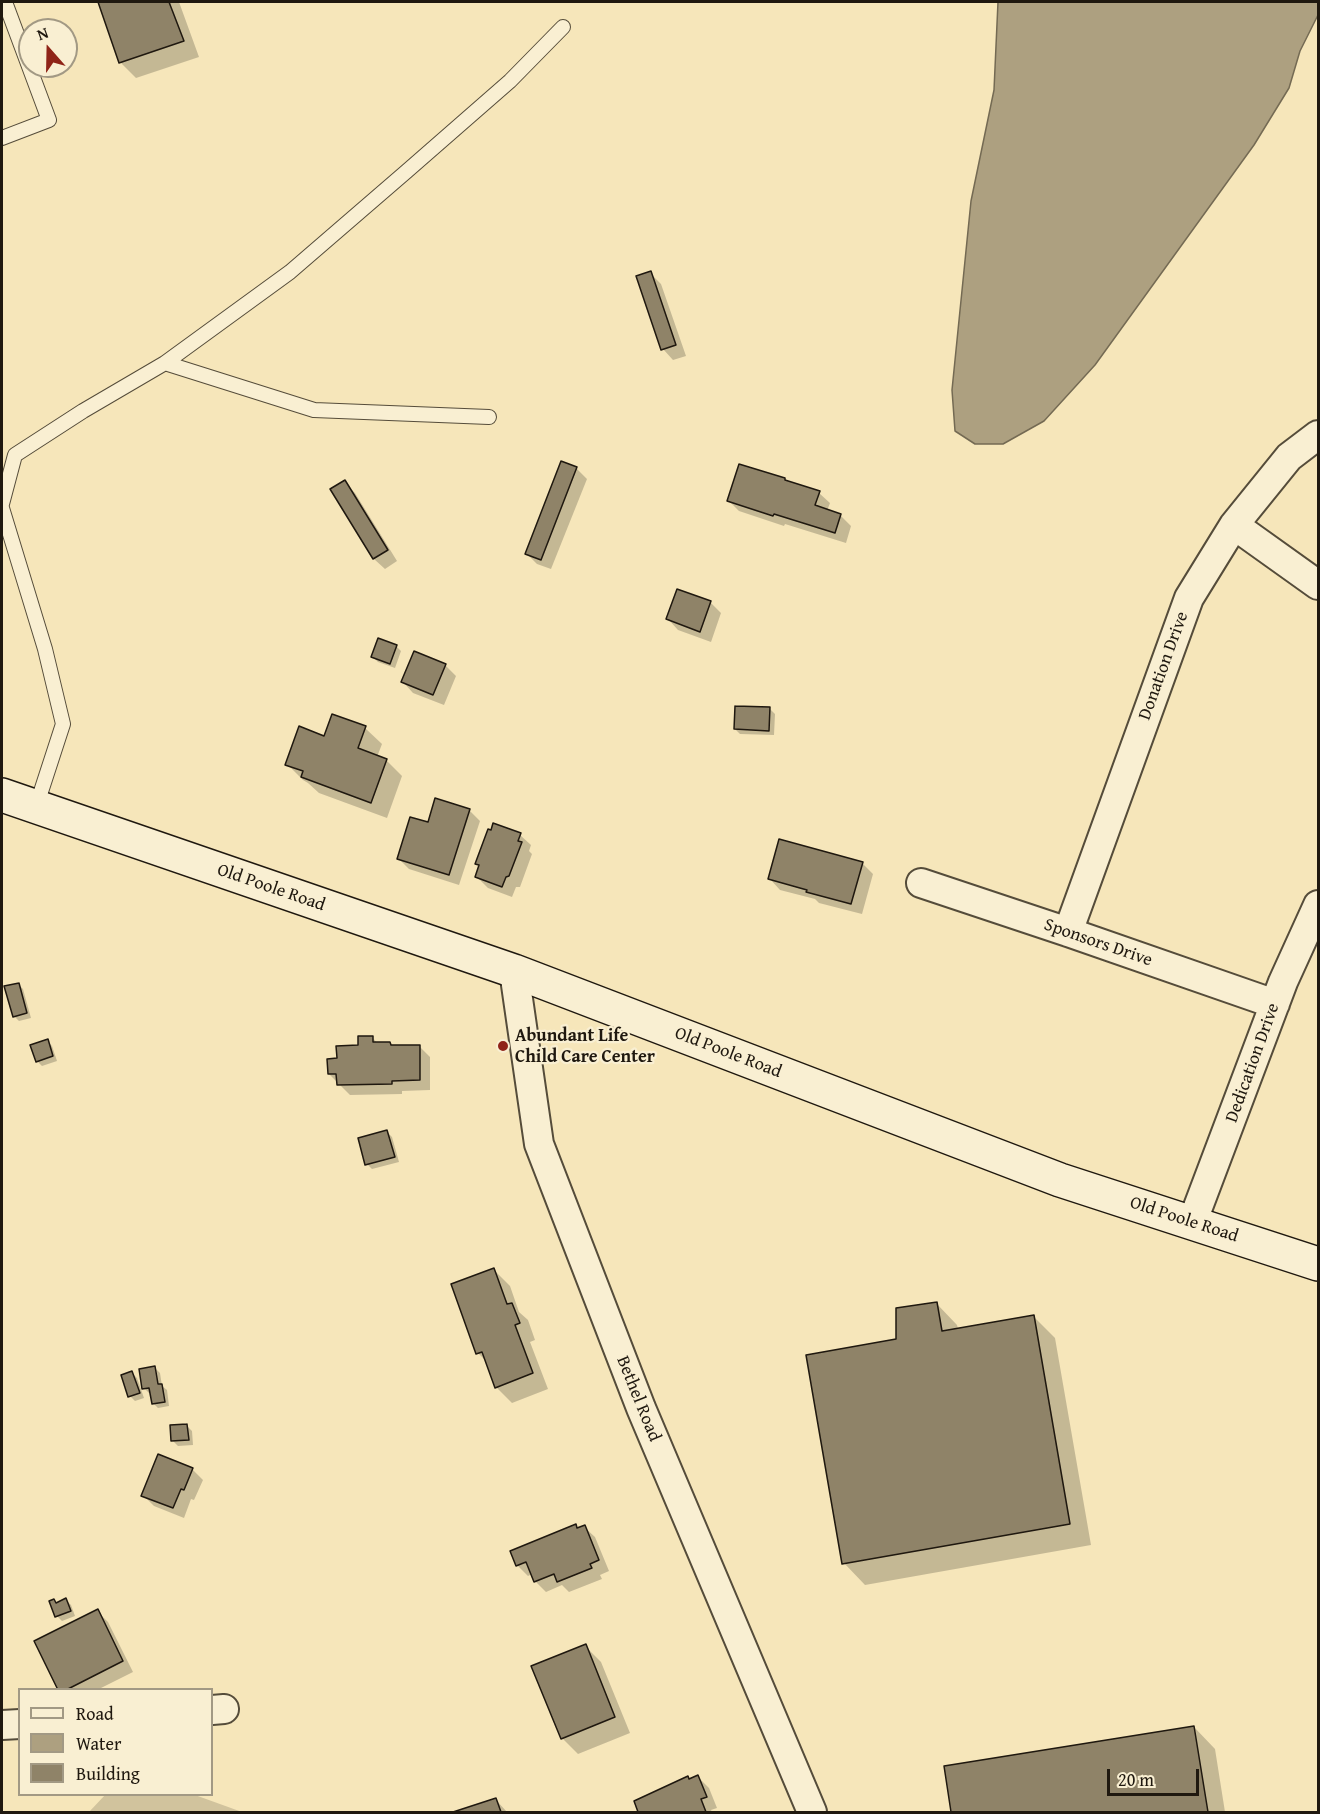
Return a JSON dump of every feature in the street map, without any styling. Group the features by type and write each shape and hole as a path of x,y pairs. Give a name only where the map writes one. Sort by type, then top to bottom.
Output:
{"street":[{"name":"Donation Drive","path":"1068,932 1189,598 1234,525 1289,457 1318,435"},
{"path":"1234,525 1318,585"},
{"name":"Old Poole Road","path":"2,795 514,971 1060,1180 1318,1264"},
{"name":"Sponsors Drive","path":"921,883 1275,1004"},
{"name":"Dedication Drive","path":"1192,1223 1283,982 1318,905"},
{"name":"Bethel Road","path":"514,971 539,1144 640,1408 812,1812"},
{"path":"2,1725 18,1724"}],"lane":[{"path":"2,138 49,120 5,2"},
{"path":"36,807 63,724 45,649 2,506 15,455 83,411 165,363 290,272 510,81 563,27"},
{"path":"165,363 314,410 489,417"}],"shaded area":[{"path":"104,1796 198,1796 242,1812 89,1812"}],"water":[{"path":"998,2 1318,2 1318,15 1300,51 1289,88 1254,145 1095,365 1044,421 1003,444 975,444 955,431 952,390 971,201 994,90"}],"building":[{"path":"98,2 169,2 184,41 119,63"},
{"path":"651,271 676,345 661,350 636,276"},
{"path":"561,461 577,467 541,560 525,554"},
{"path":"739,464 820,491 815,505 841,514 835,533 727,501"},
{"path":"345,480 388,550 373,559 330,489"},
{"path":"677,589 711,601 700,632 666,619"},
{"path":"378,638 397,645 390,664 371,657"},
{"path":"414,651 446,664 433,695 401,682"},
{"path":"735,706 770,707 769,731 734,729"},
{"path":"332,714 366,726 358,748 387,759 371,803 301,777 303,771 285,765 299,726 324,736"},
{"path":"435,798 470,809 449,875 397,859 410,817 428,822"},
{"path":"493,823 521,833 518,841 522,842 509,876 506,877 502,887 475,877 479,865 475,864 488,829 491,830"},
{"path":"779,839 863,862 851,904 768,879"},
{"path":"19,983 27,1013 13,1017 4,986"},
{"path":"358,1036 373,1036 373,1042 390,1042 391,1045 420,1045 420,1080 392,1081 392,1084 337,1085 336,1074 328,1074 327,1059 337,1058 336,1046 358,1045"},
{"path":"48,1039 53,1056 36,1062 30,1045"},
{"path":"387,1130 395,1157 365,1165 358,1138"},
{"path":"494,1268 507,1304 512,1303 520,1323 515,1325 533,1373 495,1388 482,1352 476,1354 451,1284"},
{"path":"937,1302 942,1331 1034,1315 1070,1524 842,1564 806,1355 896,1339 896,1308"},
{"path":"155,1366 158,1384 162,1384 165,1402 152,1404 149,1388 142,1389 139,1369"},
{"path":"132,1371 140,1393 128,1397 121,1375"},
{"path":"187,1424 189,1440 171,1441 170,1425"},
{"path":"158,1454 193,1468 173,1508 141,1496"},
{"path":"576,1524 577,1528 585,1525 599,1560 590,1564 592,1568 557,1582 554,1574 534,1582 526,1562 516,1566 510,1551"},
{"path":"66,1598 71,1611 55,1617 49,1601 54,1599 56,1603"},
{"path":"98,1609 123,1661 70,1688 57,1688 34,1641"},
{"path":"586,1644 615,1717 561,1739 531,1666"},
{"path":"1194,1726 1208,1812 951,1812 944,1766"},
{"path":"698,1775 707,1797 701,1799 706,1812 638,1812 634,1801 688,1776 689,1779"},
{"path":"496,1798 501,1812 453,1812"}],"place":[{"name":"Abundant Life Child Care Center","path":"503,1046"}]}
